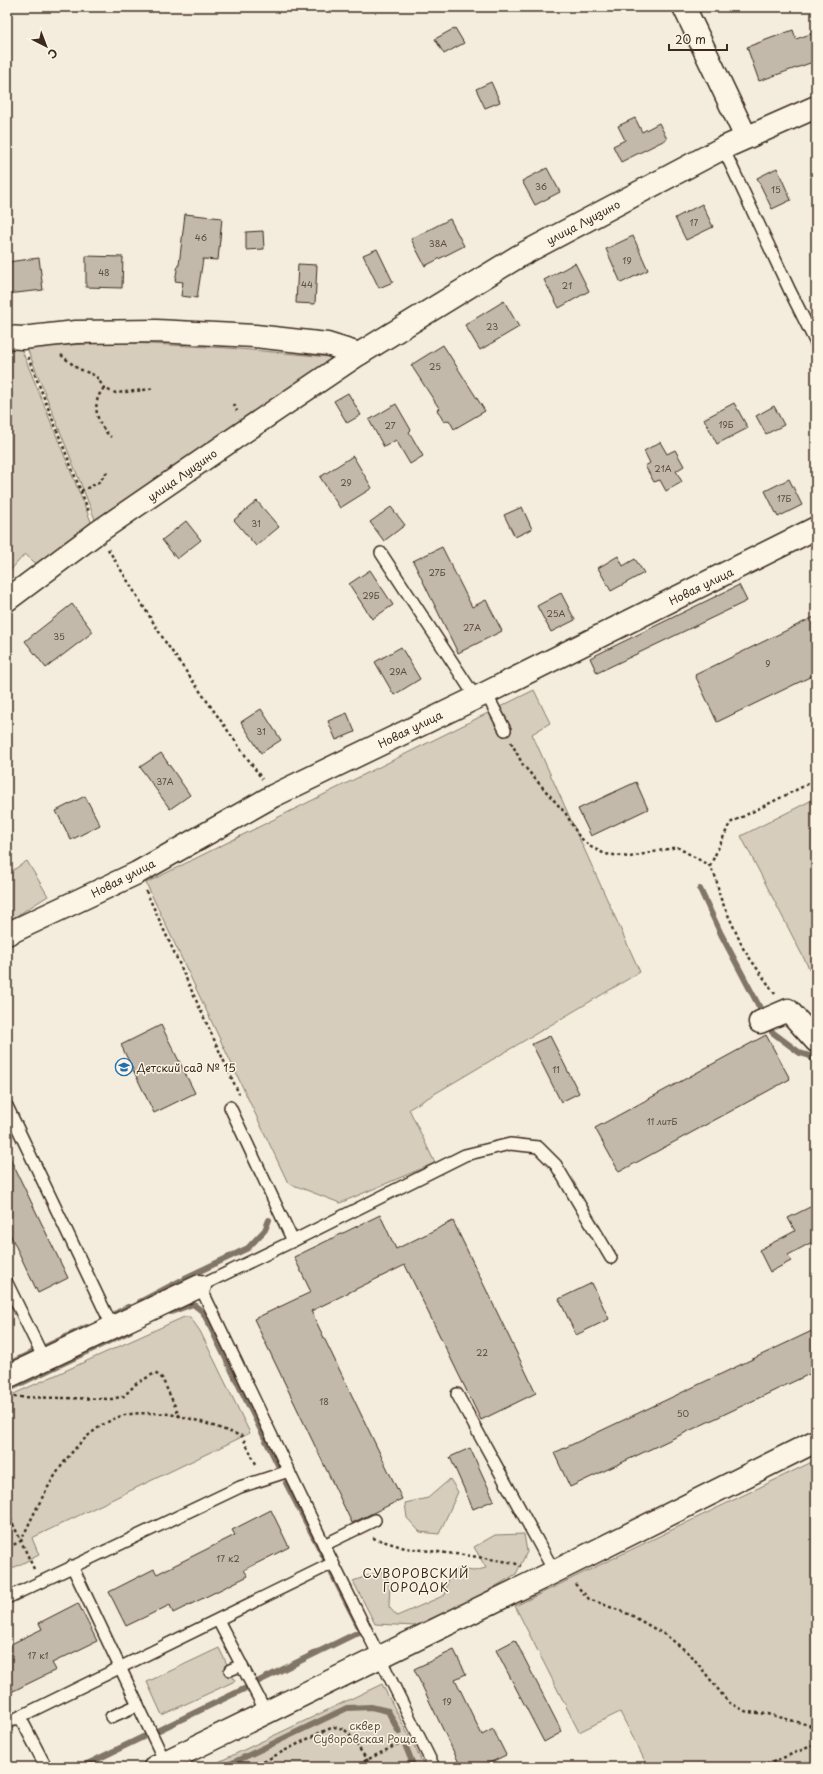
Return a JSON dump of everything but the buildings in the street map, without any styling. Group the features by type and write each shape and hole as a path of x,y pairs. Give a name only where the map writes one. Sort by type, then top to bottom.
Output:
{"street":[{"path":"684,7 746,137"},
{"name":"улица Луизино","path":"7,600 98,532 359,354 519,256 723,148 816,107"},
{"path":"7,337 22,338 76,332 156,331 255,336 327,344 359,354"},
{"name":"Новая улица","path":"7,934 137,872 273,796 481,695 816,528"},
{"path":"760,1022 788,1010 816,1041"},
{"path":"7,1386 44,1359 200,1286"},
{"path":"160,1764 816,1441"}],"lane":[{"path":"723,148 786,284 816,343"},
{"path":"381,552 506,730"},
{"path":"7,1106 113,1328"},
{"path":"230,1107 293,1241"},
{"path":"434,1767 324,1545 200,1286 465,1155 510,1144 538,1147 556,1165 611,1258"},
{"path":"7,1282 44,1359"},
{"path":"457,1394 552,1572"},
{"path":"7,1598 240,1487 289,1471"},
{"path":"324,1545 375,1520"},
{"path":"7,1723 333,1563"},
{"path":"72,1566 138,1705 160,1764"},
{"path":"218,1620 266,1712"},
{"path":"230,1670 242,1665"},
{"path":"111,1717 138,1705"},
{"path":"20,1717 46,1767"}],"path":[{"path":"58,353 83,371 96,376 104,388 116,392 154,388"},
{"path":"27,355 98,532 166,642 273,796"},
{"path":"104,388 98,398 97,414 101,426 111,437"},
{"path":"81,491 98,483 108,472"},
{"path":"506,730 523,765 566,814 578,834 589,846 605,854 630,857 677,847 710,866 716,878 720,898 744,950 788,1010"},
{"path":"710,866 730,823 816,780"},
{"path":"137,872 240,1098 236,1117"},
{"path":"7,1386 17,1398 112,1399 124,1396 136,1384 155,1373 162,1378 165,1383 180,1417"},
{"path":"7,1548 21,1542 42,1498 67,1457 104,1423 122,1416 169,1414 242,1436 263,1479"},
{"path":"7,1507 12,1522 40,1582"},
{"path":"369,1537 405,1548 514,1563 552,1572 589,1599 631,1615 667,1636 690,1656 728,1702 747,1712 768,1714 816,1727"},
{"path":"253,1767 318,1733 334,1727 344,1729 349,1734 372,1767"},
{"path":"353,1767 417,1733"},
{"path":"761,1767 816,1744"}],"green space":[{"path":"112,342 228,348 329,357 331,364 98,527 27,348"},
{"path":"21,348 94,529 40,567 25,554 7,574 7,350"},
{"path":"534,690 550,723 532,734 640,972 409,1109 435,1163 340,1203 288,1183 146,883"},
{"path":"816,798 816,982 741,836"},
{"path":"27,861 48,896 7,922 7,874"},
{"path":"184,1317 190,1317 200,1331 250,1433 32,1538 39,1555 7,1571 7,1397"},
{"path":"816,1460 816,1767 648,1767 620,1712 579,1732 515,1606"},
{"path":"450,1479 458,1492 439,1534 420,1532 407,1518 405,1503 428,1498"},
{"path":"524,1534 527,1552 516,1574 478,1597 415,1626 375,1624 353,1581 381,1571 390,1582 389,1607 397,1616 445,1595 448,1578 458,1569 474,1571 486,1568 474,1547 495,1535"},
{"path":"219,1648 235,1681 162,1715 147,1682"},
{"name":"сквер Суворовская Роща","path":"382,1684 425,1767 208,1767"}],"waterway":[{"path":"700,889 721,934 762,1012"},
{"path":"772,1032 800,1053 810,1056 816,1063"},
{"path":"185,1278 248,1248 265,1230 269,1220"},
{"path":"140,1302 180,1281"},
{"path":"171,1312 193,1304 203,1312 279,1467"},
{"path":"113,1315 128,1307"},
{"path":"45,1347 87,1327"},
{"path":"7,1390 130,1331"},
{"path":"7,1365 33,1352"},
{"path":"286,1483 326,1561"},
{"path":"259,1681 361,1631 330,1570"},
{"path":"159,1730 244,1689"},
{"path":"224,1767 347,1708 371,1707 388,1711 399,1732"},
{"path":"81,1767 143,1737"},
{"path":"404,1742 414,1767"}],"place":[{"name":"Детский сад № 15","path":"124,1067"}],"district":[{"name":"СУВОРОВСКИЙ ГОРОДОК","path":"416,1580"}]}
